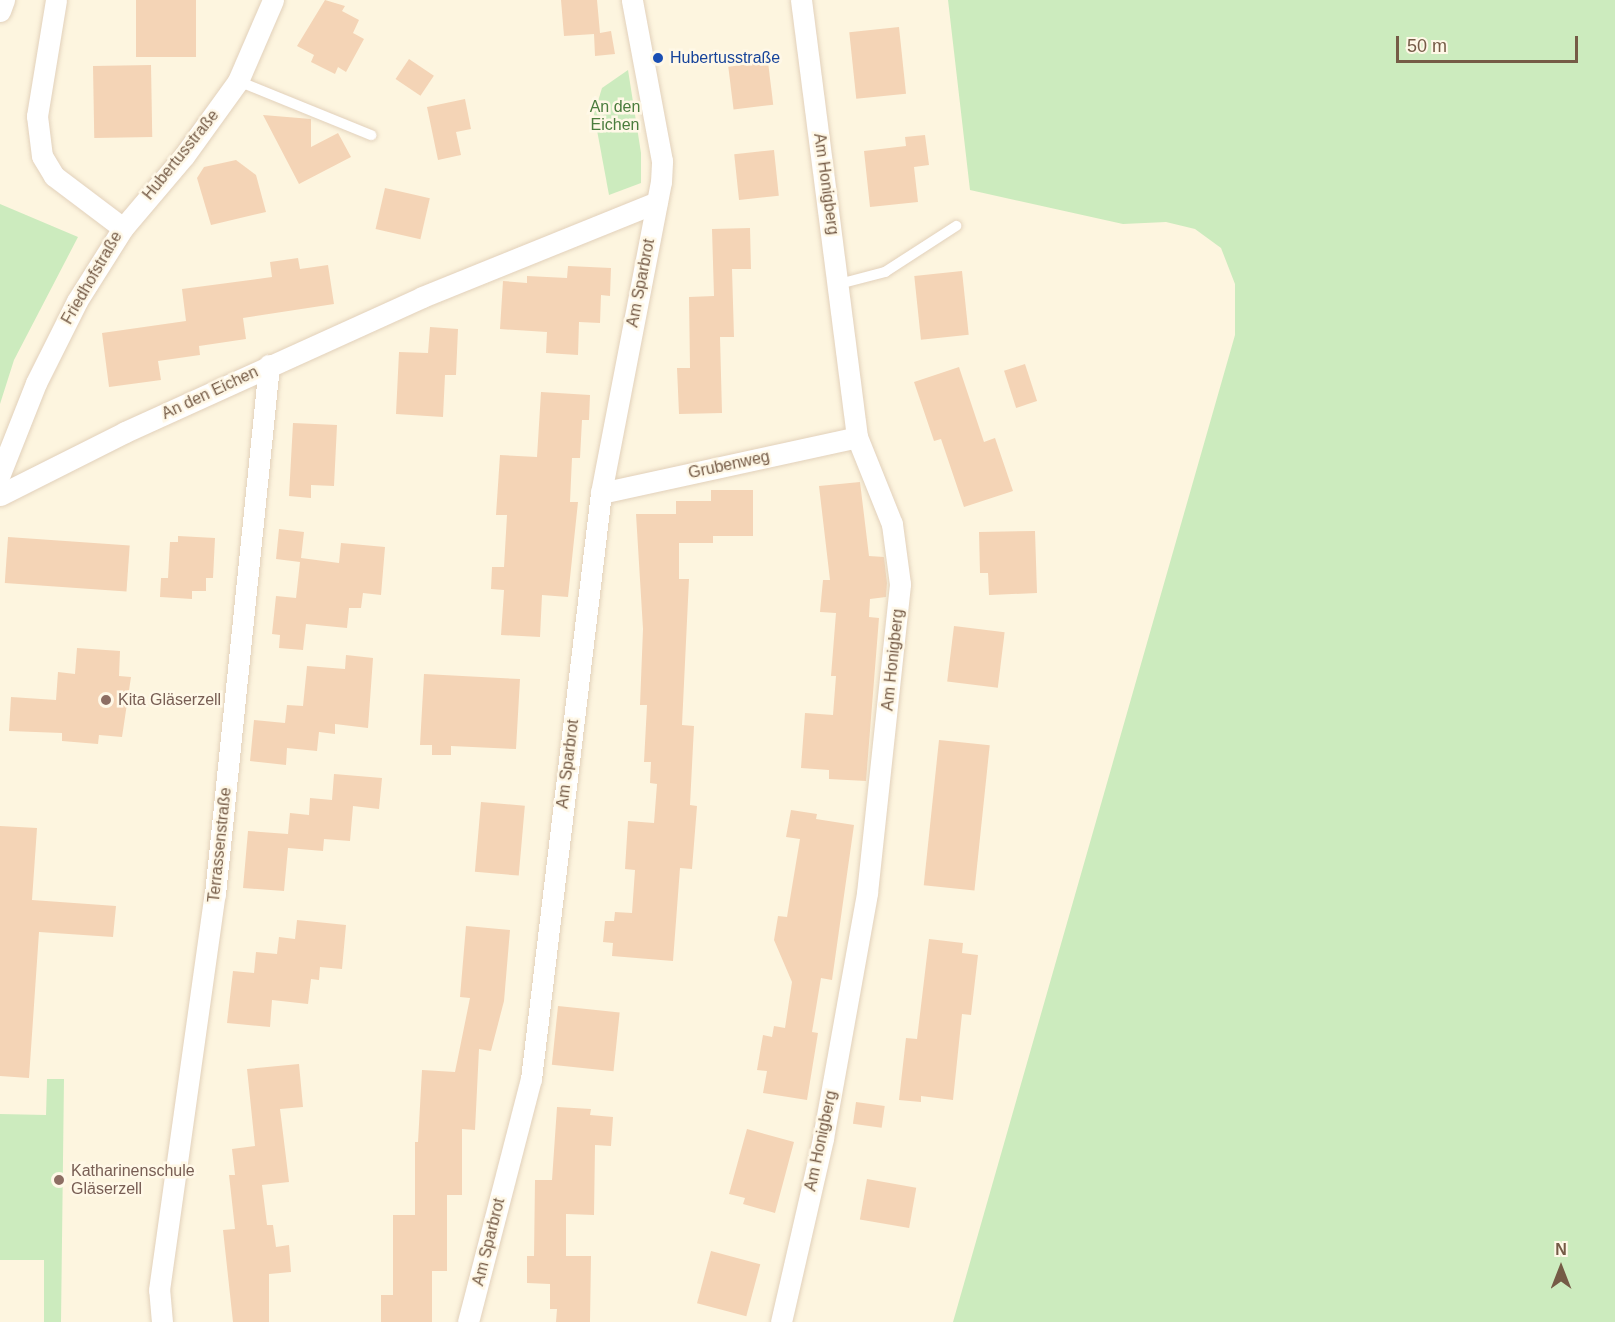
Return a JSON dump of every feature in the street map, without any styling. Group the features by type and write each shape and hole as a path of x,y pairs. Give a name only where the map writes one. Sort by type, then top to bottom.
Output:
{"street":[{"path":"0,11 4,0"},
{"name":"Friedhofstraße","path":"0,474 36,383 77,301 123,228 54,176 42,156 37,116 56,0"},
{"name":"Hubertusstraße","path":"123,228 184,156 238,81 273,0"},
{"path":"632,0 662,161 657,202"},
{"name":"Am Honigberg","path":"781,1322 823,1138 867,893 898,627 900,584 892,524 857,437 801,0"},
{"name":"An den Eichen","path":"0,495 269,365 422,297 657,202"},
{"name":"Am Sparbrot","path":"468,1322 531,1079 601,493 657,202"},
{"name":"Terrassenstraße","path":"162,1322 159,1290 215,894 269,365"},
{"name":"Grubenweg","path":"601,493 857,437"}],"lane":[{"path":"238,81 371,135"},
{"path":"839,284 885,272 956,226"}],"green space":[{"path":"948,0 1615,0 1615,1322 953,1322 1235,335 1235,284 1221,248 1195,229 1166,222 1123,224 970,190"},
{"name":"An den Eichen","path":"628,70 641,153 641,183 609,195 594,114 602,88"},
{"path":"0,204 78,237 14,360 0,404"},
{"path":"47,1079 64,1079 61,1322 44,1322 44,1260 0,1260 0,1114 46,1115"}],"building":[{"path":"136,0 196,0 196,57 136,57"},
{"path":"325,0 345,6 342,11 359,20 353,33 364,39 346,72 338,67 335,74 311,62 314,55 297,46"},
{"path":"561,0 597,0 600,33 611,31 615,54 595,56 594,34 564,36"},
{"path":"899,27 906,94 856,99 849,32"},
{"path":"409,59 434,76 420,96 396,79"},
{"path":"768,62 773,105 734,110 728,67"},
{"path":"151,65 152,137 94,138 93,66"},
{"path":"465,99 471,129 456,132 461,155 438,160 427,107"},
{"path":"263,115 311,119 311,147 338,133 351,157 299,184"},
{"path":"925,135 929,165 914,167 918,202 870,207 864,151 906,146 905,137"},
{"path":"774,150 779,196 739,200 734,154"},
{"path":"236,160 256,175 266,212 211,225 197,178 204,167"},
{"path":"385,188 430,198 420,239 376,229"},
{"path":"750,228 751,269 732,269 734,337 720,337 722,413 679,414 677,368 690,368 689,297 714,296 712,229"},
{"path":"298,258 300,269 328,265 334,304 243,318 246,339 199,346 200,355 158,361 161,380 109,387 102,333 186,321 182,289 272,277 270,262"},
{"path":"568,266 611,268 610,296 601,295 600,323 579,322 578,355 546,353 547,332 500,329 503,281 527,283 527,276 567,278"},
{"path":"962,271 969,335 921,340 914,276"},
{"path":"430,327 458,329 456,375 445,375 443,417 396,414 399,352 428,353"},
{"path":"1025,364 1037,401 1016,408 1004,371"},
{"path":"959,367 984,442 995,438 1013,491 964,507 941,439 934,441 914,382"},
{"path":"541,392 590,395 589,420 582,420 580,458 572,458 570,502 578,502 568,597 542,595 540,637 501,635 504,590 491,589 492,567 504,567 507,515 496,515 500,455 537,457"},
{"path":"293,423 337,425 334,486 311,485 311,498 289,496"},
{"path":"860,482 869,556 884,557 887,583 886,597 870,599 869,617 879,618 866,781 829,779 829,770 801,768 805,713 833,715 836,676 831,676 836,613 820,612 823,580 830,580 819,486"},
{"path":"711,490 753,490 753,536 713,536 713,543 679,543 679,579 689,579 682,725 694,726 690,805 697,806 692,869 680,868 673,961 612,956 613,943 603,942 605,921 614,921 615,912 632,913 635,870 625,869 628,821 654,823 657,784 650,783 651,762 644,762 647,705 640,705 643,629 636,514 676,514 676,501 711,501"},
{"path":"279,529 304,532 301,558 339,563 341,543 385,547 381,595 363,593 361,608 349,608 347,628 306,624 303,650 279,648 280,635 272,634 276,596 296,598 300,562 276,559"},
{"path":"1035,531 1037,593 989,595 988,573 980,573 979,532"},
{"path":"178,536 215,538 213,578 206,578 206,591 192,591 192,599 160,597 161,578 168,578 170,542 178,542"},
{"path":"8,537 130,546 126,591 5,583"},
{"path":"954,626 1005,632 998,688 947,682"},
{"path":"77,648 120,651 119,676 131,677 122,737 99,735 98,744 62,741 62,733 9,731 11,697 56,700 58,672 75,674"},
{"path":"346,655 373,658 368,728 335,724 335,734 319,732 317,751 287,748 286,765 250,761 254,720 285,723 287,705 303,706 307,666 345,669"},
{"path":"424,674 520,679 516,749 451,746 451,755 432,755 432,745 420,745"},
{"path":"939,740 990,745 974,891 924,885"},
{"path":"334,774 382,778 379,809 353,806 350,841 324,839 323,851 288,848 284,891 243,888 248,831 288,834 290,813 309,815 310,798 332,800"},
{"path":"481,802 525,806 519,876 475,872"},
{"path":"791,810 817,814 816,819 854,825 832,980 821,978 812,1032 818,1033 807,1100 763,1093 767,1071 757,1070 763,1035 772,1037 774,1026 785,1028 792,982 774,940 778,916 787,917 800,839 786,837"},
{"path":"0,826 37,828 32,900 116,906 113,937 39,932 29,1078 0,1076"},
{"path":"297,920 346,925 342,969 320,967 319,980 311,979 308,1004 272,1000 270,1027 227,1023 233,971 254,973 256,952 277,954 279,937 295,939"},
{"path":"466,926 510,930 504,1001 491,1051 479,1049 475,1130 462,1129 462,1195 447,1195 447,1271 432,1271 432,1322 381,1322 381,1295 393,1295 393,1215 415,1215 415,1142 418,1142 422,1070 455,1072 470,998 460,997"},
{"path":"929,939 963,943 962,953 978,955 971,1015 962,1014 953,1100 921,1096 921,1102 899,1100 906,1038 917,1039"},
{"path":"558,1006 620,1012 613,1071 552,1065"},
{"path":"299,1064 303,1107 280,1109 289,1182 262,1185 267,1225 273,1225 276,1247 289,1245 291,1272 269,1274 269,1322 233,1322 223,1230 235,1229 229,1175 235,1175 232,1149 255,1146 247,1069"},
{"path":"856,1102 885,1106 882,1128 853,1124"},
{"path":"557,1107 591,1109 590,1115 613,1117 611,1146 595,1145 594,1215 566,1214 566,1256 591,1256 590,1322 556,1322 557,1309 550,1309 550,1284 527,1283 527,1256 534,1256 535,1180 552,1180"},
{"path":"747,1129 794,1142 775,1213 743,1204 745,1198 729,1194"},
{"path":"867,1179 916,1188 909,1228 860,1219"},
{"path":"711,1251 760,1264 746,1316 697,1303"}],"place":[{"name":"Hubertusstraße","path":"658,58"},
{"name":"Kita Gläserzell","path":"106,700"},
{"name":"Katharinenschule Gläserzell","path":"59,1180"}]}
